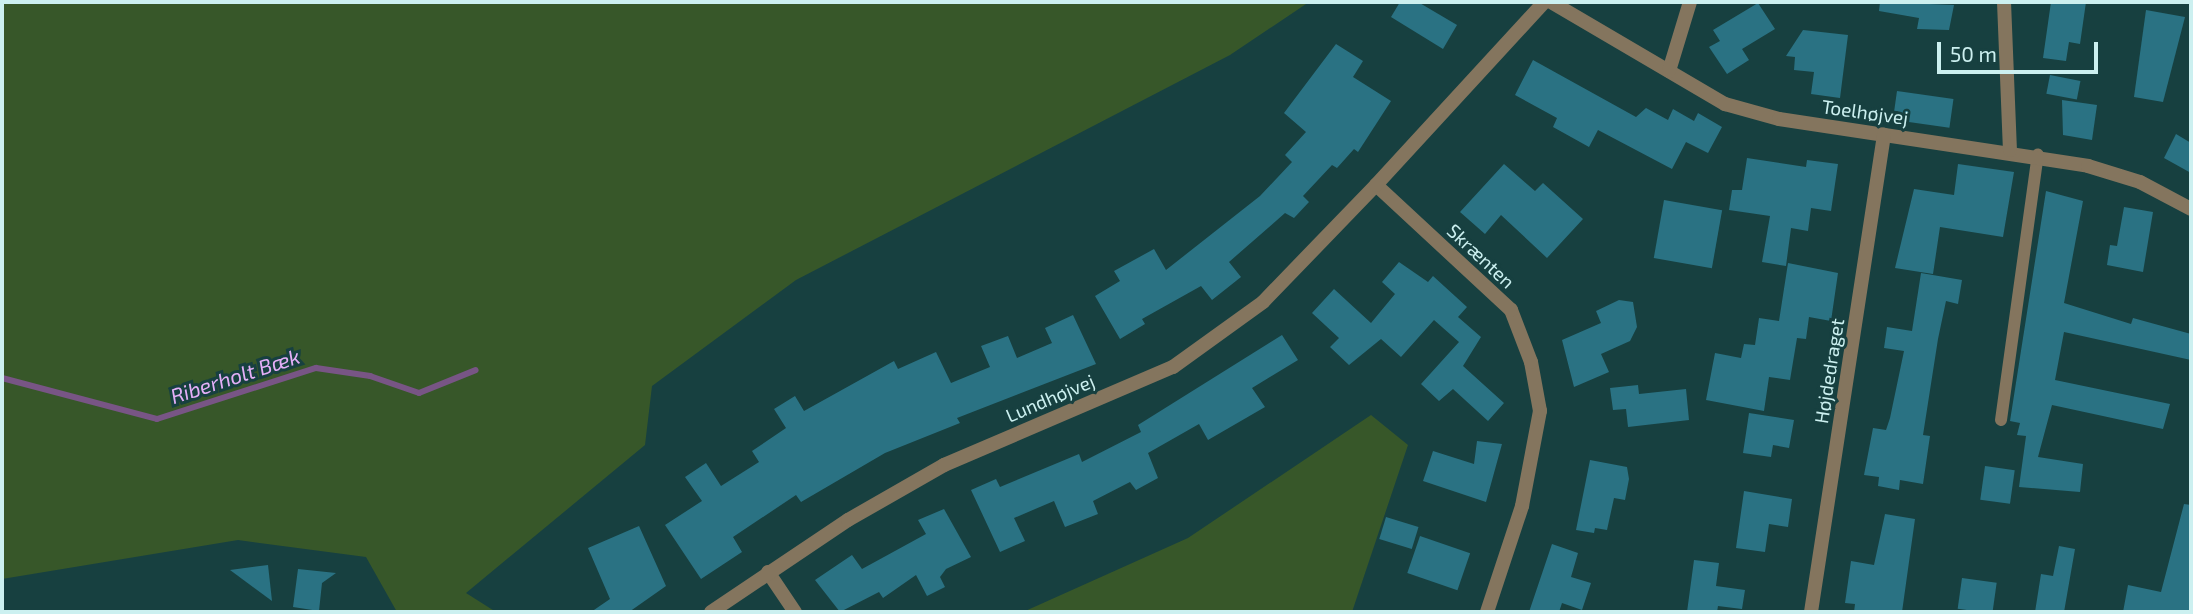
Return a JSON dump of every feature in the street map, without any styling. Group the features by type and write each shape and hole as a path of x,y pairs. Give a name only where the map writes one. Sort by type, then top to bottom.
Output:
{"street":[{"path":"1376,185 1544,2"},
{"name":"Toelhøjvej","path":"1551,2 1725,103 1779,119 2038,155 2140,183 2191,209"},
{"path":"1669,71 1690,2"},
{"path":"2004,2 2010,150"},
{"name":"Højdedraget","path":"1811,612 1884,135"},
{"name":"Lundhøjvej","path":"711,612 768,572 944,465 1173,368 1264,302 1376,185"},
{"name":"Skrænten","path":"1376,185 1511,310 1531,362 1540,411 1522,506 1487,612"},
{"path":"768,572 795,612"}],"lane":[{"path":"2001,420 2038,155"}],"green space":[{"path":"2,2 1309,2 1230,55 796,280 652,386 645,445 466,593 496,612 397,612 366,557 238,540 2,579"},
{"path":"1371,415 1408,445 1352,612 1023,612 1188,538"}],"building":[{"path":"1400,2 1418,2 1457,25 1443,49 1391,17"},
{"path":"1880,2 1954,5 1949,30 1917,29 1919,18 1879,11"},
{"path":"2051,2 2086,2 2080,44 2069,42 2066,61 2043,58"},
{"path":"1758,3 1775,29 1742,49 1749,60 1727,74 1709,47 1720,41 1713,30"},
{"path":"2146,10 2185,17 2163,102 2134,97"},
{"path":"1803,30 1848,35 1840,98 1811,94 1814,72 1794,70 1795,57 1786,56"},
{"path":"1336,44 1363,61 1353,77 1391,101 1358,152 1354,149 1337,168 1332,165 1303,196 1309,202 1294,218 1285,213 1229,262 1241,277 1212,300 1201,286 1142,319 1145,324 1120,339 1095,296 1120,281 1114,271 1154,249 1166,270 1260,196 1292,162 1285,155 1306,132 1284,113"},
{"path":"1533,60 1636,117 1646,108 1668,120 1673,109 1694,121 1698,113 1722,127 1708,153 1686,142 1672,169 1598,130 1589,147 1553,127 1557,118 1515,95"},
{"path":"2050,75 2080,81 2077,100 2046,94"},
{"path":"1897,91 1953,99 1949,128 1893,120"},
{"path":"2062,100 2097,105 2092,140 2063,135"},
{"path":"2176,134 2191,143 2191,173 2164,158"},
{"path":"1747,158 1806,167 1807,160 1838,164 1831,211 1811,208 1808,231 1791,228 1786,266 1762,262 1770,216 1729,210 1732,190 1742,190"},
{"path":"1504,164 1535,191 1543,183 1583,219 1547,258 1501,215 1485,234 1460,212"},
{"path":"1958,164 2014,172 2003,237 1940,227 1933,274 1895,268 1914,189 1954,195"},
{"path":"2046,191 2083,201 2064,303 2131,324 2133,318 2191,334 2191,360 2064,332 2055,380 2170,404 2163,429 2052,405 2038,457 2083,464 2080,492 2019,487 2026,436 2017,435 2020,423 2010,421"},
{"path":"1664,200 1722,210 1712,268 1654,258"},
{"path":"2124,207 2153,212 2143,272 2107,265 2110,245 2117,246"},
{"path":"1399,262 1428,282 1433,276 1467,307 1458,317 1481,337 1463,366 1504,403 1488,421 1453,389 1439,401 1421,384 1459,342 1434,320 1401,357 1381,339 1349,365 1330,347 1339,338 1312,313 1334,289 1371,323 1395,294 1382,282"},
{"path":"1788,263 1838,273 1831,321 1809,317 1806,339 1797,338 1790,380 1769,377 1764,411 1706,400 1715,353 1741,358 1744,344 1755,345 1759,318 1779,321"},
{"path":"1921,273 1962,280 1958,304 1946,301 1938,339 1923,435 1930,436 1923,484 1900,480 1899,490 1878,486 1879,477 1864,475 1873,428 1886,430 1890,418 1904,351 1884,348 1887,327 1912,331"},
{"path":"1619,300 1633,302 1637,327 1630,341 1601,354 1609,372 1574,387 1562,340 1601,323 1596,311"},
{"path":"1073,315 1096,364 957,418 960,423 885,453 801,502 796,495 733,537 742,552 701,579 665,525 702,501 685,477 706,463 721,486 759,462 752,451 786,428 774,409 795,396 804,411 894,361 898,369 936,352 951,383 990,367 981,346 1008,336 1017,358 1052,343 1045,328"},
{"path":"1282,335 1298,360 1252,388 1265,407 1208,440 1199,424 1148,453 1158,478 1136,490 1130,482 1093,501 1098,514 1065,527 1054,501 1014,518 1025,541 1000,552 971,490 996,479 1000,487 1079,454 1082,462 1141,432 1138,425"},
{"path":"1638,385 1639,394 1686,389 1689,420 1628,427 1626,409 1613,410 1610,388"},
{"path":"1749,413 1794,420 1789,448 1773,445 1771,457 1743,453"},
{"path":"1477,441 1502,444 1486,502 1423,481 1433,451 1474,464"},
{"path":"1590,460 1627,467 1629,479 1625,500 1614,498 1607,530 1595,528 1594,533 1576,530"},
{"path":"1985,466 2015,470 2010,504 1980,500"},
{"path":"1744,491 1792,499 1788,527 1769,524 1765,552 1736,548"},
{"path":"2184,504 2191,505 2191,612 2123,612 2128,585 2161,592"},
{"path":"944,509 971,557 946,569 940,577 945,587 927,596 916,575 883,598 879,592 840,612 815,580 852,555 862,569 926,534 918,520"},
{"path":"1885,514 1915,519 1902,612 1854,612 1855,604 1845,603 1851,561 1874,565"},
{"path":"1386,517 1419,527 1412,549 1379,539"},
{"path":"639,526 666,586 629,612 591,612 610,599 588,548"},
{"path":"1420,536 1470,553 1457,590 1407,573"},
{"path":"1552,544 1578,553 1571,577 1591,583 1582,610 1562,603 1559,612 1529,612"},
{"path":"2059,546 2075,549 2064,612 2035,612 2041,574 2053,576"},
{"path":"1694,560 1719,563 1716,586 1745,590 1742,609 1718,606 1717,612 1687,612"},
{"path":"268,565 272,601 230,570"},
{"path":"298,569 336,573 322,583 319,611 293,607"},
{"path":"1962,578 1997,583 1993,612 1958,609"}],"waterway":[{"name":"Riberholt Bæk","path":"2,378 157,419 316,368 370,376 419,393 476,370"}]}
